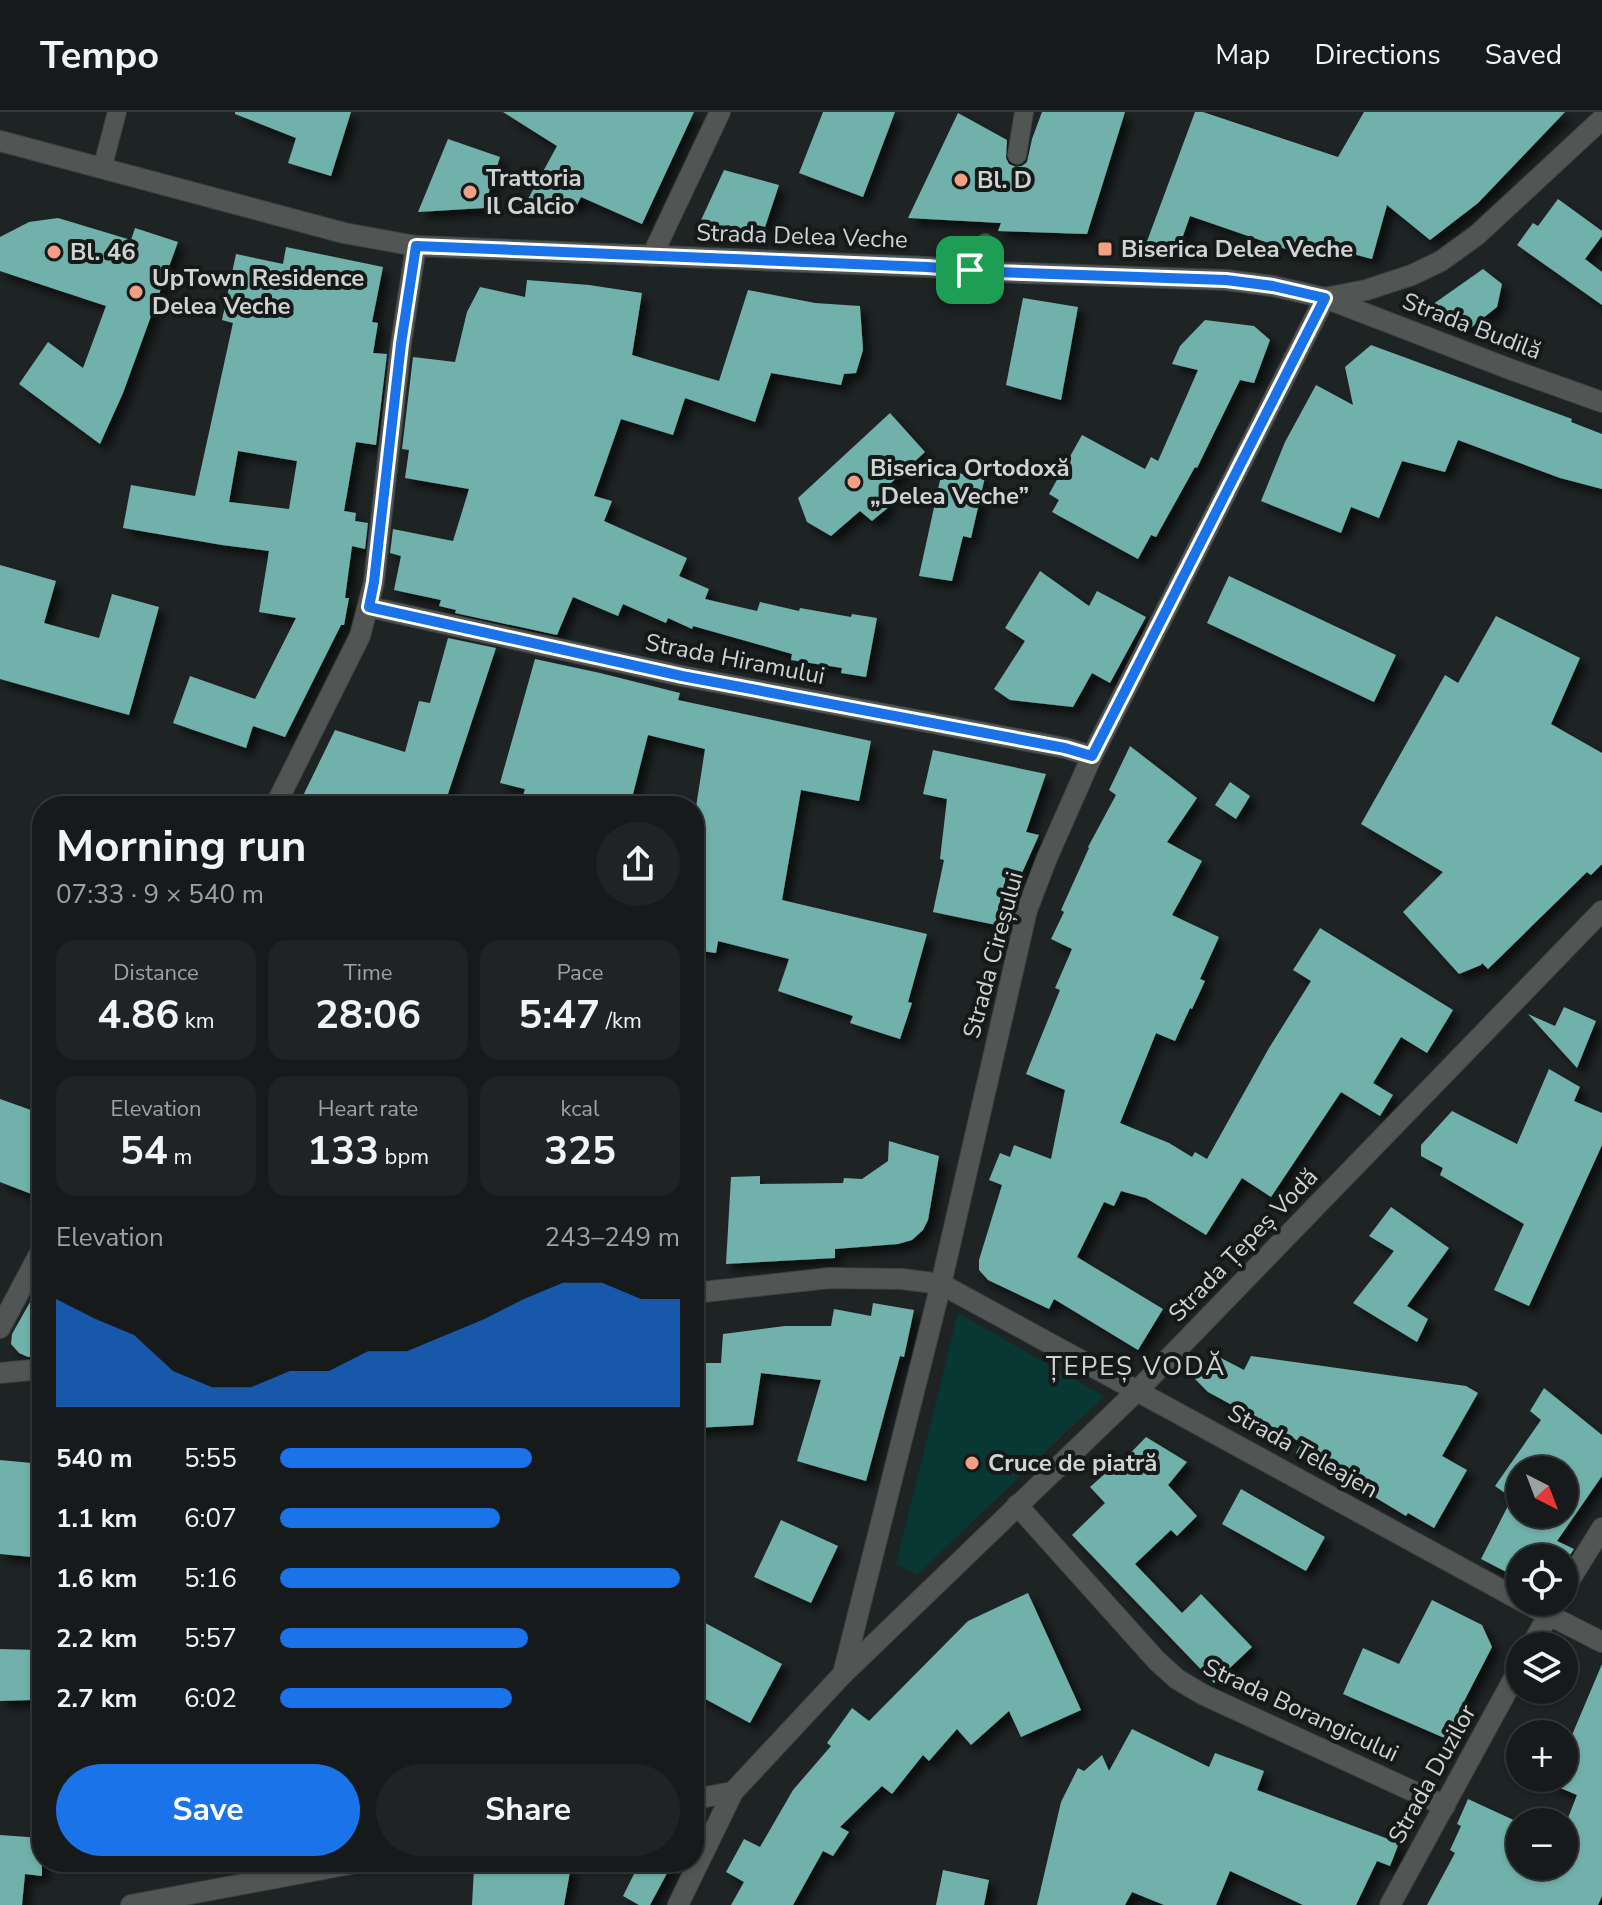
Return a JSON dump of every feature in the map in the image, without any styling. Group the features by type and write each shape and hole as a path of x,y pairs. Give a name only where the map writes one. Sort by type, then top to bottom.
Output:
{"street":[{"path":"652,256 720,112"},
{"name":"Strada Delea Veche","path":"0,141 344,233 416,246 1226,280 1273,286 1325,298 1378,286 1441,261 1477,235 1602,119"},
{"path":"280,796 360,636 369,607 416,246"},
{"name":"Strada Budilă","path":"1325,298 1602,402"},
{"name":"Strada Cireșului","path":"843,1674 941,1284 1027,910 1092,756 1325,298"},
{"name":"Strada Hiramului","path":"369,607 682,676 1065,748 1092,756"},
{"name":"Strada Țepeș Vodă","path":"704,1852 733,1792 843,1674 1138,1390 1602,911"},
{"path":"0,1328 32,1268"},
{"name":"Strada Teleajen","path":"704,1292 830,1278 902,1279 941,1284 1506,1592"},
{"path":"0,1373 32,1370"},
{"name":"Strada Borangicului","path":"1017,1505 1157,1661 1177,1679 1202,1694 1445,1806"},
{"path":"1578,1567 1602,1528"},
{"name":"Strada Teleajen","path":"1563,1616 1602,1642"},
{"name":"Strada Duzilor","path":"1390,1905 1506,1693"},
{"path":"704,1797 733,1792"},
{"path":"131,1905 308,1872"},
{"name":"Strada Țepeș Vodă","path":"678,1905 694,1872"}],"lane":[{"path":"102,169 117,112"},
{"path":"1017,155 1024,112"},
{"path":"970,270 985,243"}],"shaded area":[{"path":"958,1313 1104,1396 917,1575 896,1564"}],"building":[{"path":"235,112 351,112 331,176 288,163 296,138"},
{"path":"503,112 694,112 642,224 581,197 576,207 528,199 557,146"},
{"path":"823,112 895,112 863,197 799,173"},
{"path":"1042,112 1125,112 1087,234 998,231 1001,223 908,218 958,113 1007,140 1006,158 1009,164 1016,167 1027,162"},
{"path":"1195,112 1203,112 1338,157 1364,112 1565,112 1478,203 1430,240 1387,205 1372,259 1307,242 1303,255 1190,216 1177,253 1143,252"},
{"path":"448,139 500,157 484,208 418,212"},
{"path":"724,170 779,185 765,227 753,224 750,234 697,229"},
{"path":"1558,199 1602,231 1602,236 1585,259 1602,272 1602,305 1517,245 1533,223 1538,226"},
{"name":"UpTown Residence Delea Veche","path":"58,218 131,240 135,228 178,242 123,393 100,444 19,384 48,342 83,368 106,306 0,271 0,237 29,222"},
{"path":"286,247 383,267 372,322 378,323 373,353 387,354 376,445 356,442 344,511 356,513 355,521 368,523 365,549 352,546 344,625 341,625 285,737 253,726 246,748 173,723 190,676 255,699 296,618 259,612 269,551 123,528 131,485 195,496 233,323 222,320 236,254 283,264","holes":["238,451 297,461 289,509 229,502"]},
{"path":"1483,269 1502,284 1497,307 1468,330 1429,307"},
{"path":"527,280 642,293 632,355 719,381 748,290 815,303 860,306 863,350 856,373 844,374 841,385 771,373 755,422 685,398 673,435 621,419 594,496 612,501 604,521 687,558 679,576 709,589 705,599 757,611 760,602 799,611 800,608 877,618 866,677 841,673 842,668 791,660 792,654 693,626 692,629 668,618 666,623 623,604 618,616 573,597 557,635 455,613 456,610 439,606 441,600 394,590 401,556 390,553 393,529 453,541 469,489 405,478 409,450 402,449 413,357 455,362 467,312 480,287 525,297"},
{"path":"1023,298 1078,307 1061,400 1006,385"},
{"path":"1205,320 1254,326 1270,340 1254,383 1240,380 1197,468 1156,537 1151,535 1138,559 1052,512 1059,500 1049,494 1082,435 1145,469 1151,457 1158,461 1198,370 1172,364 1180,346"},
{"path":"1371,345 1572,419 1571,422 1602,434 1602,489 1560,478 1458,440 1445,472 1402,461 1379,518 1351,507 1341,533 1261,501 1285,442 1316,385 1353,405 1345,367"},
{"name":"Biserica Ortodoxă „Delea Veche”","path":"890,413 925,452 880,493 890,506 872,521 860,511 831,536 807,522 798,498"},
{"path":"942,471 985,477 971,538 963,536 952,581 919,576"},
{"path":"0,565 56,581 44,623 99,638 112,594 159,607 129,715 0,679"},
{"path":"1040,571 1089,606 1097,591 1146,617 1110,683 1092,673 1073,707 1010,700 994,689 1025,641 1005,628"},
{"path":"1229,576 1396,655 1374,702 1207,623"},
{"path":"1496,616 1580,658 1551,724 1602,753 1602,864 1591,875 1587,872 1488,969 1482,963 1459,974 1403,912 1443,872 1361,824 1445,675 1458,683"},
{"path":"448,638 496,648 447,796 303,796 335,730 405,752 419,701 430,703"},
{"path":"535,659 680,693 678,700 871,741 859,801 801,790 782,900 927,934 908,1002 912,1003 900,1039 850,1023 853,1016 778,991 789,959 718,941 716,953 704,951 704,796 698,796 705,749 648,735 633,796 523,796 525,789 500,783"},
{"path":"1130,746 1197,798 1167,842 1202,861 1172,915 1219,937 1200,979 1205,981 1175,1041 1156,1033 1120,1123 1169,1143 1192,1157 1195,1152 1207,1159 1269,1048 1311,981 1293,970 1320,928 1453,1010 1427,1053 1401,1037 1373,1083 1393,1095 1380,1116 1341,1092 1271,1197 1242,1178 1206,1235 1146,1198 1121,1191 1114,1206 1104,1202 1077,1257 1163,1309 1138,1350 1054,1299 1049,1309 988,1280 979,1270 979,1260 1002,1185 989,1180 1000,1153 1010,1157 1014,1145 1051,1159 1065,1090 1026,1074 1060,990 1055,988 1072,949 1051,939 1088,847 1116,795 1109,790"},
{"path":"933,750 1046,774 1026,832 1039,835 1021,875 1007,872 996,925 933,912 944,860 940,859 947,799 923,794"},
{"path":"1230,782 1250,796 1236,819 1215,805"},
{"path":"1564,1007 1596,1021 1577,1068 1528,1014 1555,1026"},
{"path":"1549,1069 1580,1087 1574,1101 1602,1113 1602,1145 1529,1306 1494,1290 1524,1224 1440,1175 1443,1168 1421,1156 1421,1145 1452,1111 1517,1144"},
{"path":"0,1099 32,1110 32,1194 0,1182"},
{"path":"889,1141 939,1156 928,1220 912,1240 835,1249 835,1258 726,1264 731,1177 760,1176 760,1184 843,1183 844,1178 862,1179 888,1161"},
{"path":"1391,1207 1449,1248 1407,1306 1428,1319 1417,1342 1353,1303 1394,1251 1369,1236"},
{"path":"32,1299 32,1357 19,1353 11,1344 12,1334"},
{"path":"873,1303 914,1310 904,1357 900,1356 866,1481 797,1461 821,1380 761,1373 753,1425 704,1427 704,1363 721,1363 723,1334 785,1326 831,1326 834,1309 871,1316"},
{"path":"1251,1356 1466,1386 1478,1393 1442,1456 1467,1470 1434,1528 1408,1513 1406,1516 1368,1493 1366,1495 1296,1453 1302,1443 1208,1392 1194,1378 1211,1360 1214,1363 1219,1357 1244,1370"},
{"path":"1544,1388 1602,1435 1602,1476 1578,1511 1578,1456 1516,1456 1541,1420 1530,1411"},
{"path":"1146,1437 1187,1462 1168,1485 1197,1516 1177,1536 1171,1530 1135,1564 1182,1613 1201,1594 1252,1647 1214,1683 1072,1535 1105,1503 1090,1487 1108,1471 1110,1474"},
{"path":"0,1460 32,1463 32,1557 0,1554"},
{"path":"1506,1470 1506,1494 1495,1486"},
{"path":"1241,1489 1325,1537 1306,1571 1222,1524"},
{"path":"1506,1510 1506,1528 1566,1528 1557,1541 1563,1544 1506,1544 1506,1572 1481,1559"},
{"path":"781,1520 838,1546 811,1603 754,1577"},
{"path":"1028,1593 1081,1710 1021,1737 1009,1711 971,1745 957,1729 929,1761 923,1755 892,1794 882,1786 840,1827 849,1832 833,1856 823,1851 793,1905 731,1905 744,1882 726,1872 744,1839 760,1847 793,1790 831,1746 827,1743 852,1708 869,1721 968,1621"},
{"path":"1432,1600 1482,1625 1492,1647 1458,1713 1449,1740 1343,1694 1363,1648 1399,1664"},
{"path":"704,1622 782,1664 750,1723 704,1698"},
{"path":"0,1649 32,1650 32,1700 0,1701"},
{"path":"1602,1664 1602,1896 1598,1905 1427,1905 1455,1853 1450,1850 1468,1799 1506,1817 1506,1880 1578,1880 1578,1808 1572,1808 1577,1795 1570,1792 1578,1792 1578,1721"},
{"path":"1132,1729 1209,1767 1215,1753 1264,1771 1257,1790 1399,1843 1390,1866 1377,1861 1356,1905 1303,1905 1230,1871 1216,1905 1164,1905 1132,1892 1125,1905 1037,1905 1061,1802 1078,1768 1084,1771 1102,1755 1109,1771"},
{"path":"0,1835 32,1837 32,1872 42,1872 42,1876 25,1874 22,1905 0,1905"},
{"path":"943,1870 989,1880 984,1905 936,1905"},
{"path":"474,1872 570,1872 564,1905 472,1905"},
{"path":"635,1872 668,1872 650,1905 639,1905 623,1896"}],"place":[{"name":"Bl. D","path":"961,180"},
{"name":"Trattoria Il Calcio","path":"470,192"},
{"name":"Biserica Delea Veche","path":"1105,249"},
{"name":"Bl. 46","path":"54,252"},
{"name":"UpTown Residence Delea Veche","path":"136,292"},
{"name":"Biserica Ortodoxă „Delea Veche”","path":"854,482"},
{"name":"Cruce de piatră","path":"972,1463"}],"district":[{"name":"ȚEPEȘ VODĂ","path":"1136,1366"}],"route":[{"path":"416,246 970,270 1226,280 1273,286 1325,298 1092,756 1065,748 682,676 369,607 416,246"}]}
